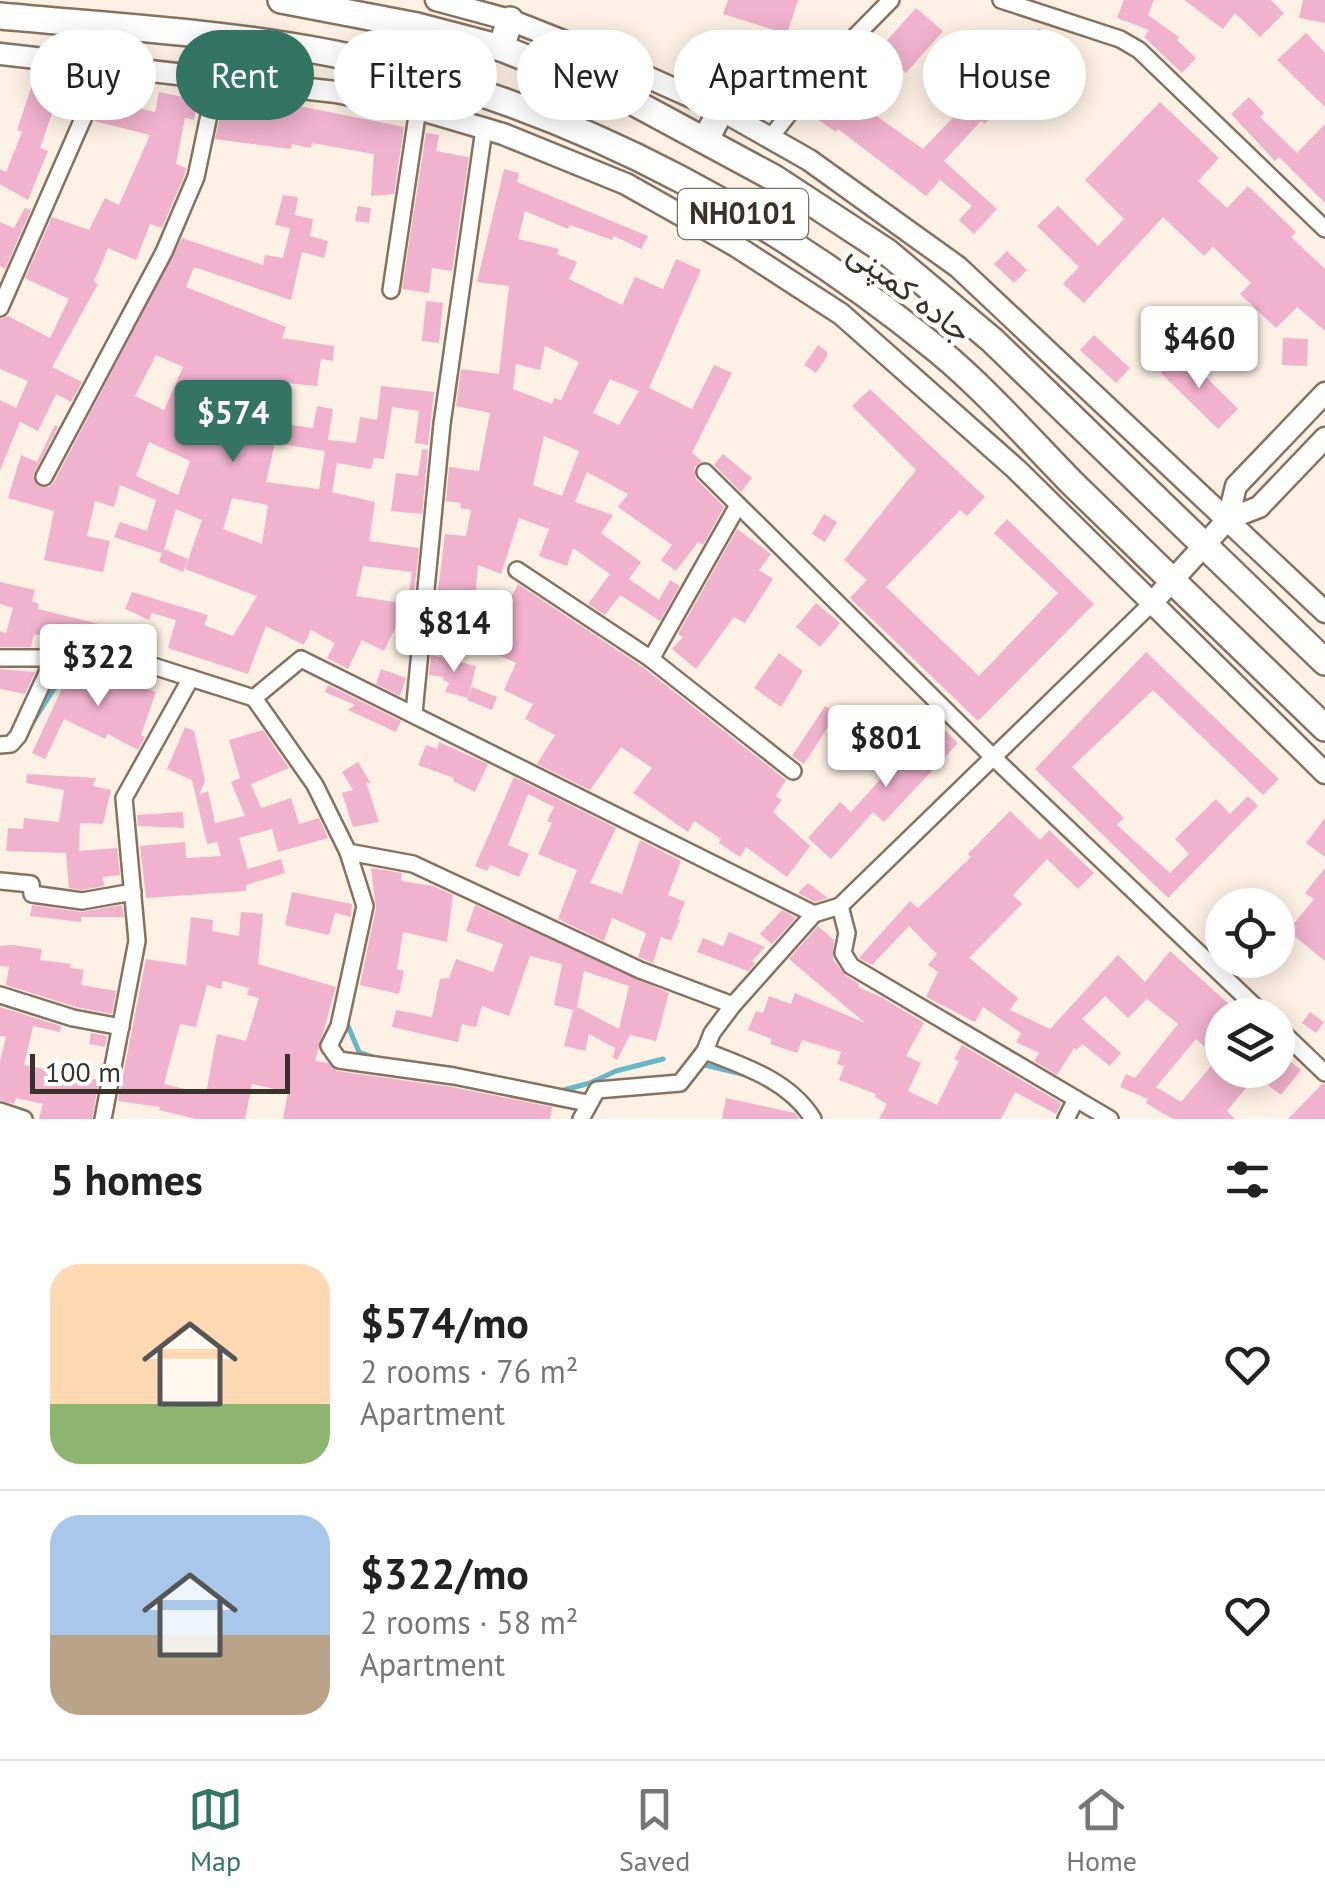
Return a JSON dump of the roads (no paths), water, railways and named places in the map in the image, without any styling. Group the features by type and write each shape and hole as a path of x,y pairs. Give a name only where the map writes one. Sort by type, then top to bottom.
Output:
{"highway":[{"name":"جاده کمپنی","path":"281,0 417,26 500,48 622,96 774,178 887,252 992,340 1325,662"},
{"name":"جاده کمپنی","path":"0,16 299,48 386,65 504,99 673,174 737,210 838,276 941,353 1325,728"},
{"path":"500,48 510,20"},
{"path":"706,139 716,120"}],"street":[{"path":"436,0 510,20 674,90"},
{"path":"771,137 825,67 890,0"},
{"path":"1001,0 1120,39 1139,50 1325,229"},
{"path":"0,54 30,57"},
{"path":"0,308 82,120"},
{"path":"44,476 164,252 196,176 208,120"},
{"path":"391,290 416,120"},
{"path":"454,120 626,184 736,246 841,314 1016,469 1325,772"},
{"path":"740,120 838,180 958,267 1325,612"},
{"path":"414,713 442,424 484,129"},
{"path":"1228,519 1236,486 1325,393"},
{"path":"0,658 54,658 87,650 134,660 254,698 315,785 348,852 364,906 339,1026 330,1046 339,1060 454,1076 584,1111 597,1090 680,1083 733,1005 814,914 840,906 1151,604 1228,519 1259,506 1325,438"},
{"path":"704,472 995,759 1246,998"},
{"path":"651,659 737,507"},
{"path":"516,570 651,659 793,772"},
{"path":"0,745 11,744 18,736 54,658"},
{"path":"254,698 300,659 814,914"},
{"path":"103,1119 138,940 124,798 191,678"},
{"path":"348,852 413,864 640,970 733,1005"},
{"path":"0,881 31,884 32,894 67,901 134,892"},
{"path":"840,906 847,933 843,953 851,966 1110,1119"},
{"path":"0,995 74,1018 121,1027"},
{"path":"1295,1044 1325,1073"},
{"path":"705,1051 764,1074 806,1108 812,1119"},
{"path":"1066,1119 1076,1099"},
{"path":"0,1111 24,1119"}],"waterway":[{"path":"28,730 67,668 80,662 116,664 211,692"},
{"path":"346,1021 359,1052 373,1057"},
{"path":"560,1091 663,1059"},
{"path":"705,1065 750,1076"}]}
